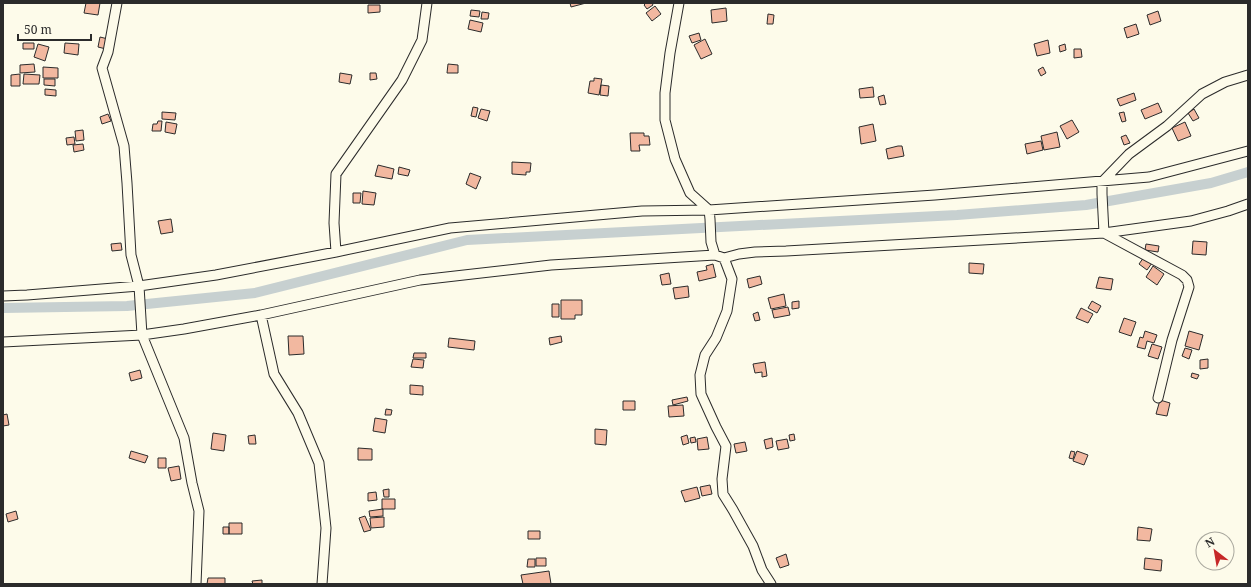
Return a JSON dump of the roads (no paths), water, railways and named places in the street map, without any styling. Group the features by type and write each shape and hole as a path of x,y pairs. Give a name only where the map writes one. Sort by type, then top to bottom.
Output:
{"street":[{"path":"117,3 108,52 102,68 124,146 131,255 139,286 142,335 184,438 192,483 199,510 196,584"},
{"path":"336,252 334,223 336,174 402,80 422,40 427,3"},
{"path":"679,3 670,53 665,94 665,120 675,159 690,193 709,210 711,242 715,254"},
{"path":"1104,228 1102,182 1130,154 1167,126 1202,94 1225,82 1248,76"},
{"path":"3,296 139,286 216,275 450,228 642,211 709,210 1102,182 1149,177 1248,151"},
{"path":"3,342 142,335 261,315 420,280 551,265 715,254 724,258 755,252 786,251 1191,221 1248,204"},
{"path":"1104,228 1182,275 1187,280 1189,287 1172,340 1158,398"},
{"path":"724,258 732,279 727,311 716,338 705,355 700,375 701,394 726,446 722,479 723,494 750,540 762,570 771,584"},
{"path":"261,315 274,374 298,413 319,463 326,528 322,584"}],"waterway":[{"path":"3,308 127,306 255,293 467,240 957,215 1086,205 1211,183 1248,172"}]}
